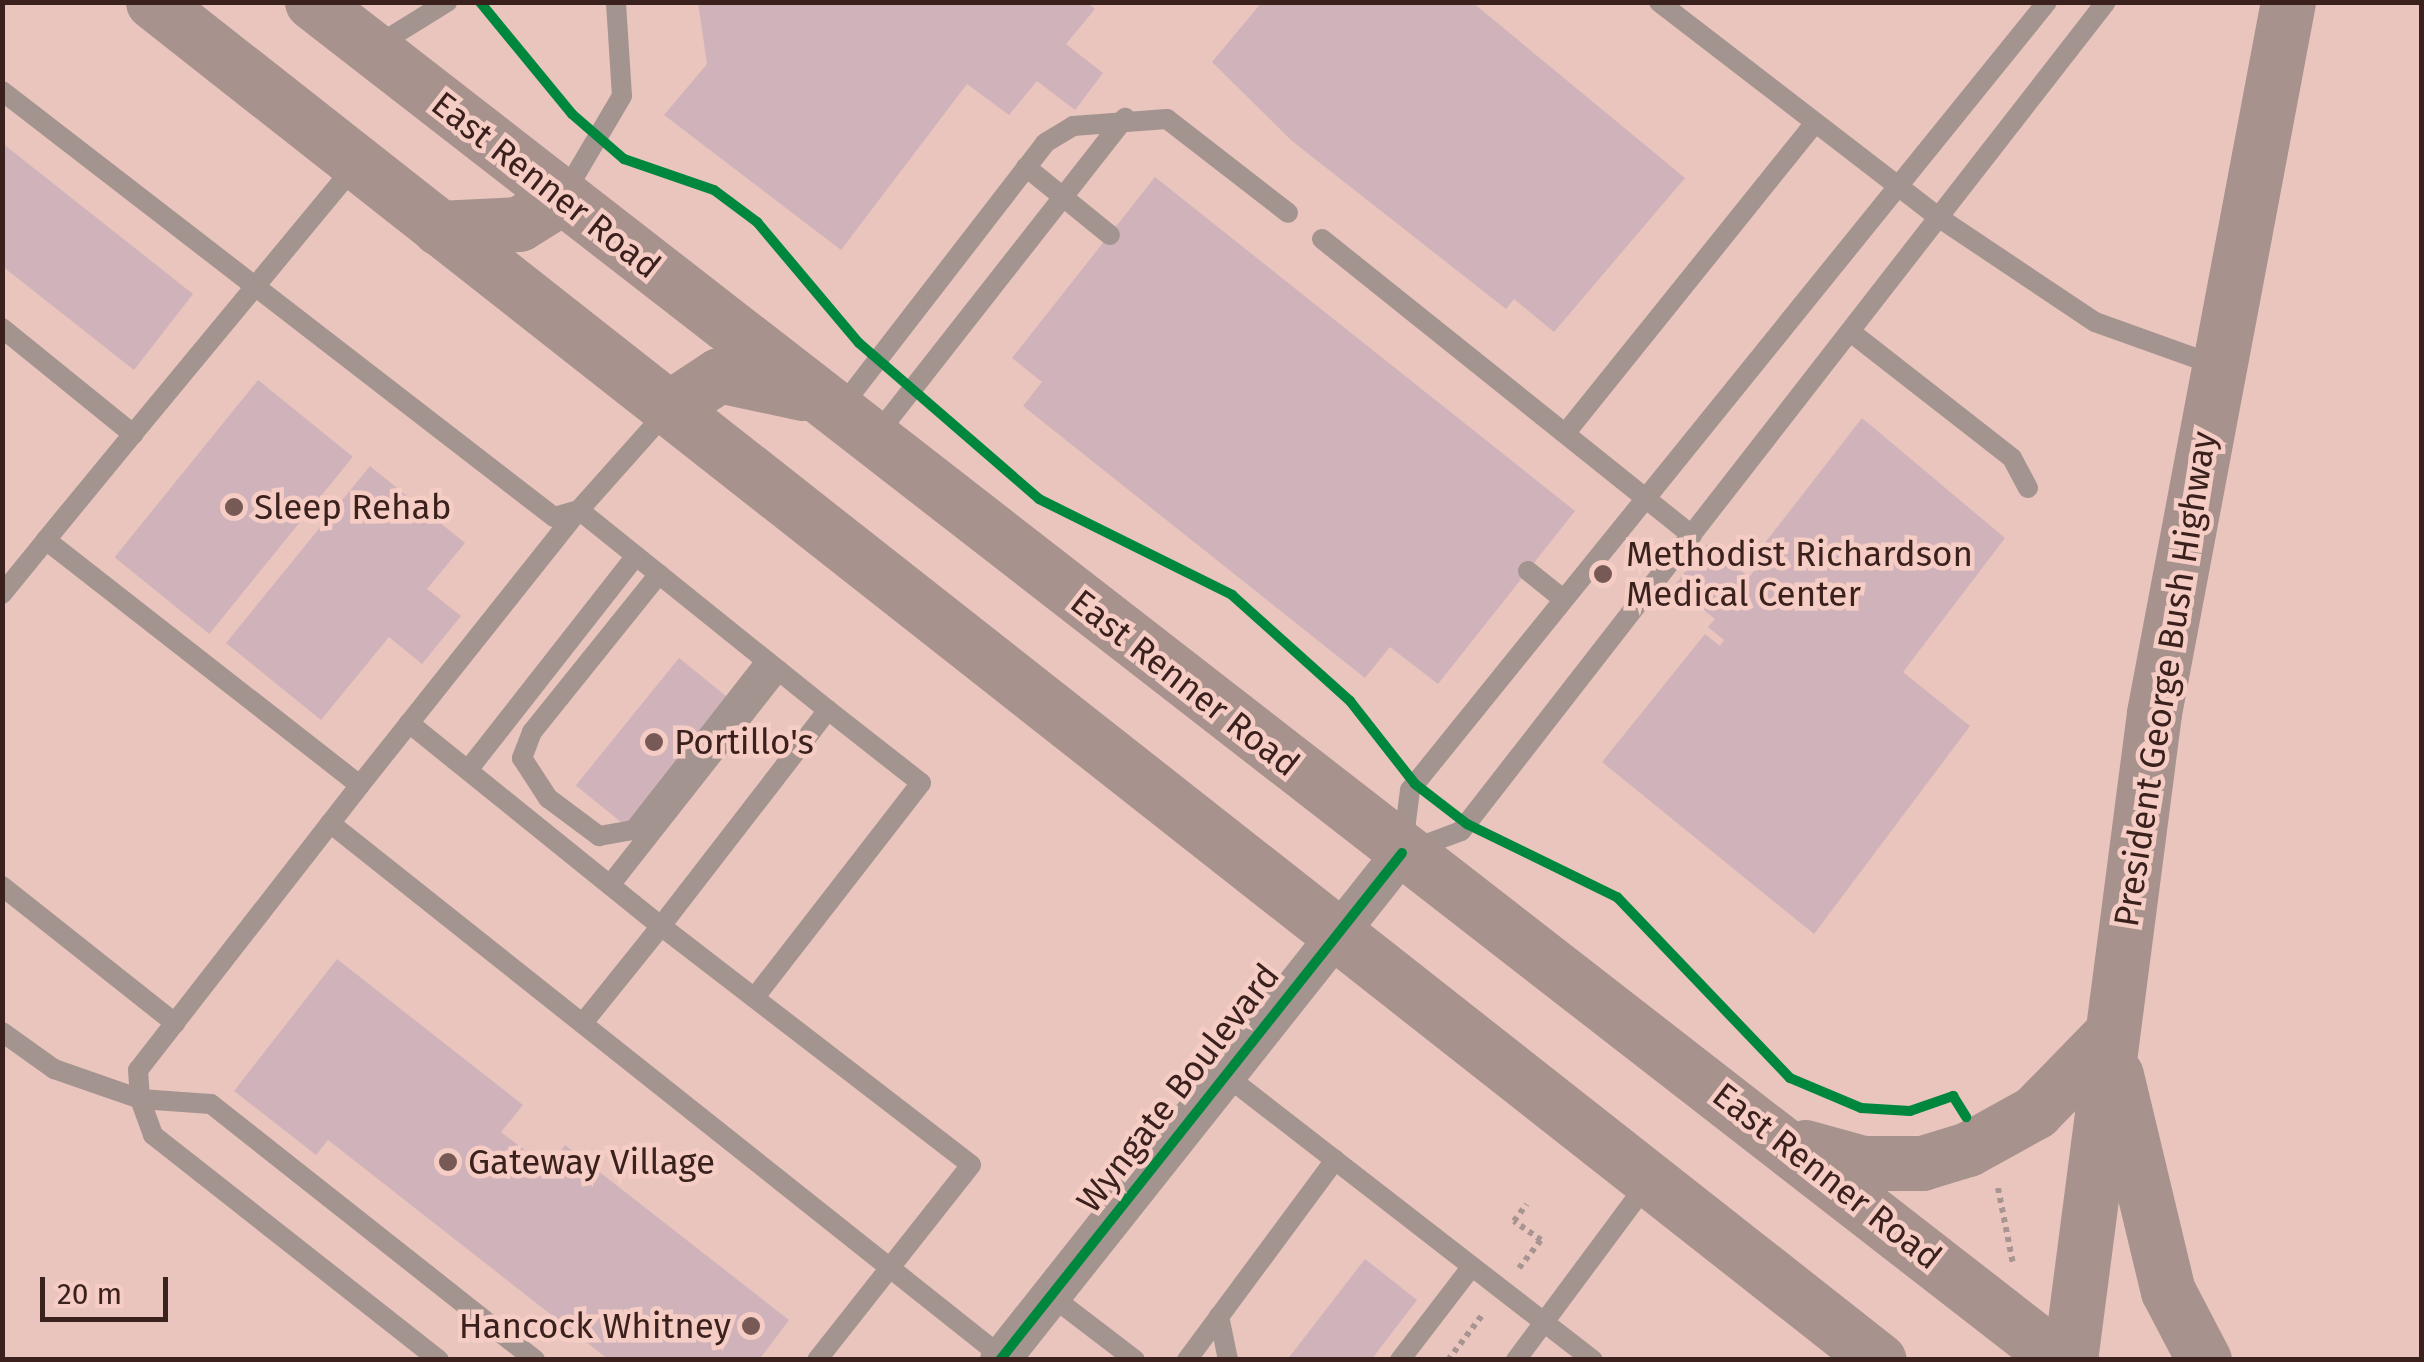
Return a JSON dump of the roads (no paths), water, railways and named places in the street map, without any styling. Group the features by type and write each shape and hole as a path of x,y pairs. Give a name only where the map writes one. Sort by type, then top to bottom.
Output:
{"main road":[{"path":"153,2 1879,1360"},
{"name":"East Renner Road","path":"312,2 1402,853 1788,1142 2060,1360"},
{"name":"President George Bush Highway","path":"2070,1360 2108,1038 2216,366 2288,2"},
{"path":"440,228 520,224 562,198"},
{"path":"669,408 719,375 842,416"},
{"path":"1788,1142 1863,1163 1938,1158 2034,1112 2108,1038"},
{"path":"2108,1038 2168,1291 2204,1360"}],"street":[{"name":"Wyngate Boulevard","path":"1001,1358 1402,853"}],"lane":[{"path":"371,48 446,2"},
{"path":"562,198 622,96 616,2"},
{"path":"1660,2 1941,219 2095,322 2216,366"},
{"path":"2047,2 1893,182 1410,790 1402,853 1461,832 2106,2"},
{"path":"2,92 554,516 580,510"},
{"path":"842,416 1064,198 1125,118"},
{"path":"842,416 1026,167 1073,126 1125,118 1167,119 1288,214"},
{"path":"1568,430 1815,124"},
{"path":"2,594 254,282 357,163"},
{"path":"1026,167 1110,235"},
{"path":"1322,239 1568,430 1642,498 1692,534"},
{"path":"2,328 132,434"},
{"path":"1852,333 2012,458 2028,488"},
{"path":"439,1360 153,1135 140,1099 138,1070 409,723 580,510 669,408"},
{"path":"580,510 921,783 754,998"},
{"path":"46,540 360,785"},
{"path":"468,770 636,556"},
{"path":"1528,571 1563,599"},
{"path":"659,574 532,732 522,758 548,798 599,836 634,830 773,666"},
{"path":"610,885 773,666"},
{"path":"582,1023 828,710"},
{"path":"409,723 661,926 971,1165 817,1360"},
{"path":"330,822 1001,1358"},
{"path":"2,886 175,1024"},
{"path":"2,1032 54,1069 140,1099 211,1104 534,1360"},
{"path":"1224,1074 1592,1360"},
{"path":"1187,1360 1335,1160"},
{"path":"1516,1360 1650,1180"},
{"path":"1400,1360 1472,1266"},
{"path":"1050,1295 1135,1360"},
{"path":"1219,1316 1228,1360"}],"place":[{"name":"Sleep Rehab","path":"234,507"},
{"name":"Methodist Richardson Medical Center","path":"1603,574"},
{"name":"Portillo's","path":"654,742"},
{"name":"Gateway Village","path":"448,1162"},
{"name":"Hancock Whitney","path":"751,1326"}]}
